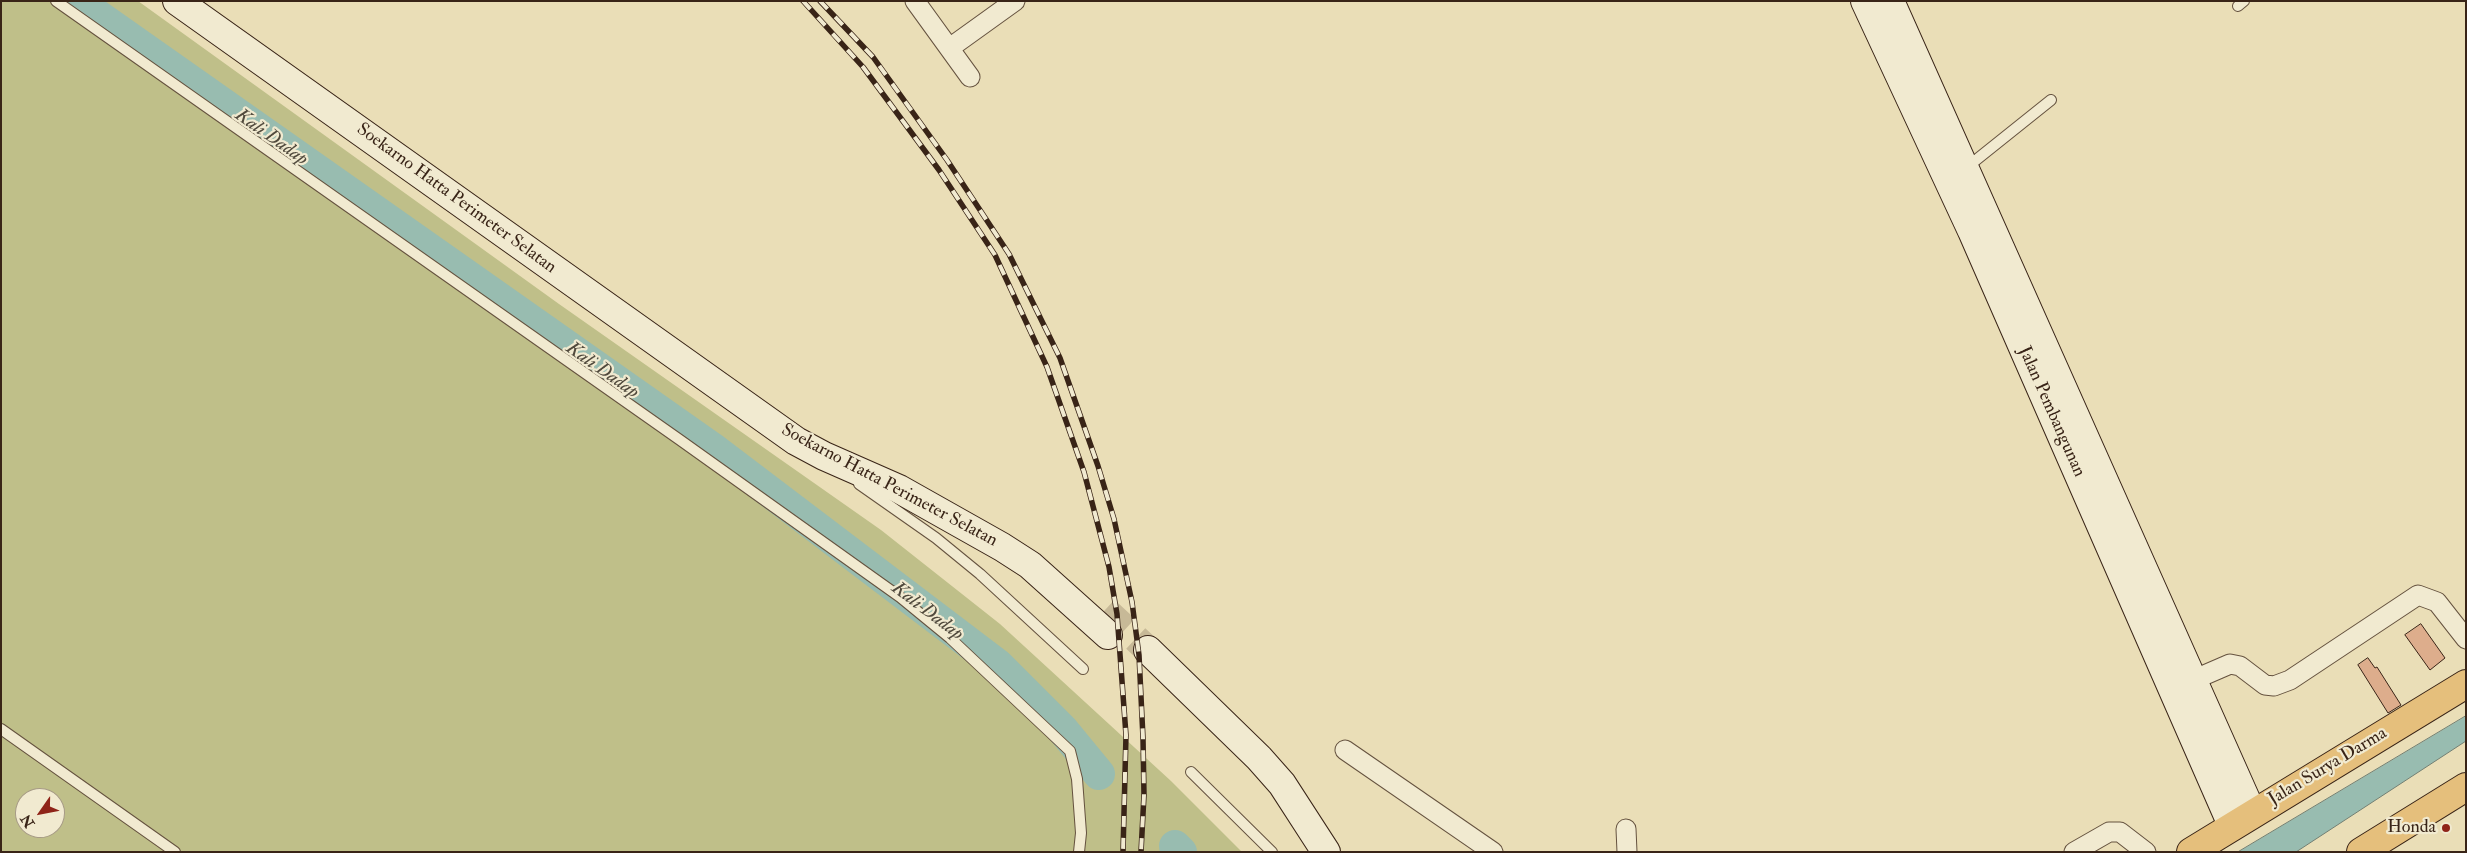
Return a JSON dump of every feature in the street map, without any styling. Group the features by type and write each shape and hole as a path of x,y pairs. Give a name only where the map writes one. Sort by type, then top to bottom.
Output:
{"main road":[{"name":"Soekarno Hatta Perimeter Selatan","path":"178,1 735,398 796,441 824,456 899,489 1002,547 1030,565 1107,623 1045,557 1007,530 956,499 903,473 800,432 735,398"},
{"name":"Jalan Pembangunan","path":"1865,1 2242,819"},
{"name":"Jalan Pembangunan","path":"1890,1 2193,680 2242,819"},
{"path":"1307,852 1270,795 1148,661 1259,758 1282,784 1326,852"},
{"name":"Jalan Surya Darma","path":"2190,852 2466,684"},
{"path":"2361,852 2466,787"}],"street":[{"path":"916,1 951,47 970,77"},
{"path":"951,47 1015,1"},
{"path":"2193,680 2230,664 2240,666 2265,685 2274,686 2290,680 2418,595 2437,602 2466,639"},
{"path":"1345,750 1493,852"},
{"path":"1626,830 1627,852"},
{"path":"2074,852 2109,832 2120,832 2146,852"}],"lane":[{"path":"56,1 680,440 900,598 950,638 1070,751 1077,779 1079,852"},
{"path":"1965,168 2052,100"},
{"path":"796,441 936,538 1008,598 1083,669"},
{"path":"1,729 175,852"},
{"path":"1191,772 1272,852"}],"green space":[{"path":"1,1 138,1 559,304 881,530 1000,624 1171,781 1242,852 1,852"}],"water":[{"path":"2466,716 2466,741 2296,852 2238,852"}],"building":[{"path":"2421,624 2445,658 2430,670 2405,635"},
{"path":"2368,658 2375,668 2377,667 2401,705 2388,713 2358,665"}],"waterway":[{"name":"Kali Dadap","path":"77,1 712,448 998,665 1062,729 1099,774"},
{"name":"Kali Dadap","path":"1175,846 1181,852"}],"tunnel":[{"path":"1105,610 1148,650"}],"railway":[{"path":"803,1 863,67 939,170 995,255 1047,367 1084,472 1109,567 1117,614 1126,735 1123,852"},
{"path":"820,1 873,57 947,160 1009,254 1060,358 1098,466 1114,519 1132,602 1139,655 1143,738 1144,795 1141,852"}],"place":[{"name":"Honda","path":"2446,828"}]}
